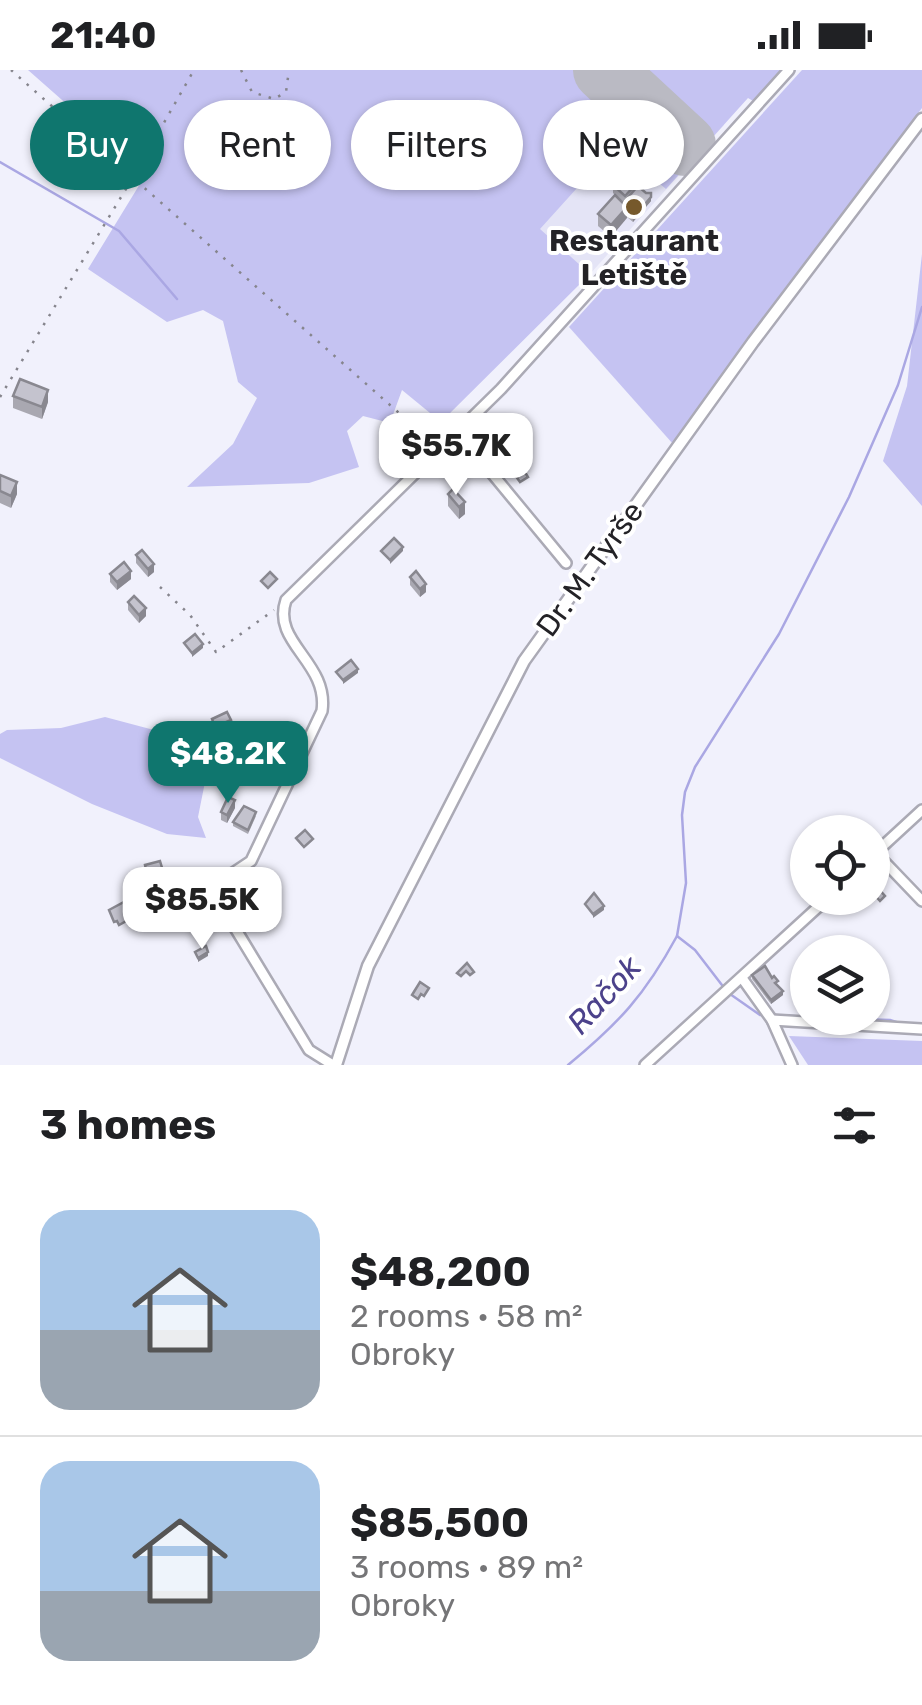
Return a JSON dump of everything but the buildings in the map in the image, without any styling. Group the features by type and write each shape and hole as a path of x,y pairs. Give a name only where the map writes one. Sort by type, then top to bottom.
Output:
{"street":[{"path":"335,1065 309,1050 215,895 218,884 251,861 322,710 324,692 320,679 286,631 286,600 560,324 789,70"},
{"name":"Dr. M. Tyrše","path":"335,1065 368,966 524,661 743,356 922,119"},
{"path":"457,431 566,564"},
{"path":"890,839 922,810"},
{"path":"890,870 922,901"},
{"path":"644,1065 810,915"},
{"path":"742,978 772,1020 792,1065"},
{"path":"772,1020 922,1029"}],"path":[{"path":"11,70 45,100"},
{"path":"164,123 194,70"},
{"path":"241,70 252,92 274,99 286,92 289,70"},
{"path":"0,397 125,190"},
{"path":"148,190 439,448"},
{"path":"160,587 190,615 216,652 271,610 283,610"}],"shaded area":[{"path":"28,70 781,70 753,101 748,98 684,169 684,100 543,100 543,190 575,190 540,229 590,274 441,422 402,390 390,423 363,416 347,431 359,467 309,483 187,487 233,444 257,398 238,382 223,321 203,310 167,322 88,269 136,190 164,190 164,100 62,100"},
{"path":"667,70 724,125 684,169 684,100 643,100"},
{"path":"802,70 922,70 922,108 673,444 569,327"},
{"path":"570,190 666,190 590,274 539,229"},
{"path":"922,254 922,506 883,461 907,386"},
{"path":"105,717 184,738 205,782 198,817 206,838 167,834 92,804 0,758 0,734 7,730 61,728"},
{"path":"789,1036 922,1041 922,1065 808,1065"}],"waterway":[{"path":"0,162 119,231 177,299"},
{"path":"677,936 686,883 682,815 685,792 695,767 779,634 849,497 898,385 922,307"},
{"name":"Račok","path":"568,1065 630,1007 677,936 695,950 725,989"},
{"name":"Račok","path":"730,994 760,1015 766,1015"},
{"name":"Račok","path":"774,1015 790,1016"},
{"name":"Račok","path":"890,1020 902,1024"}],"runway":[{"path":"604,70 685,145"}],"place":[{"name":"Restaurant Letiště","path":"634,207"}]}
